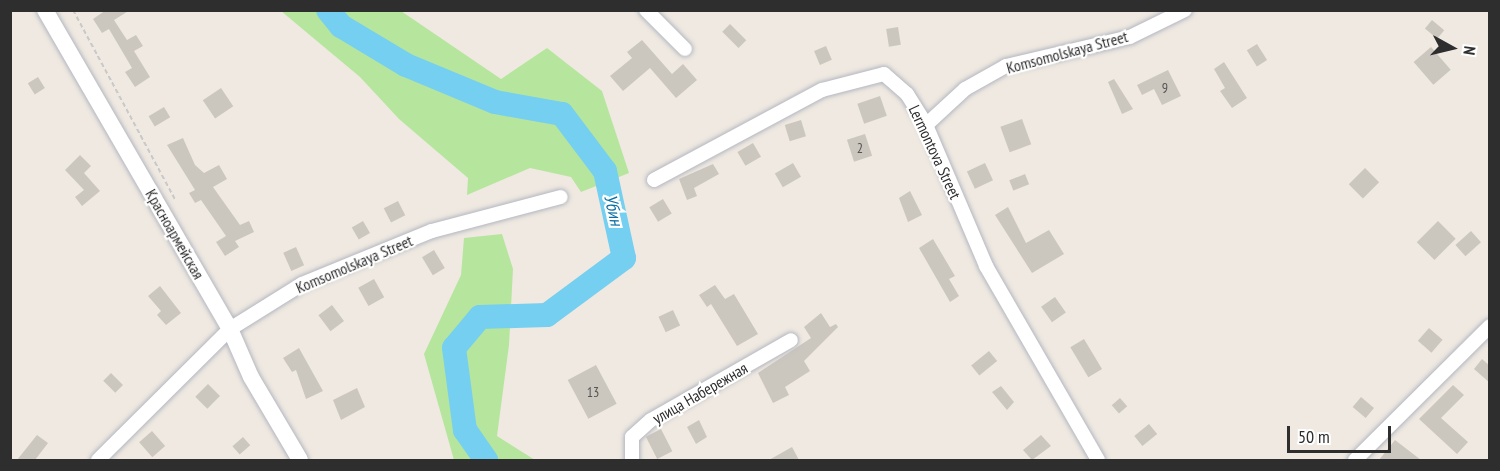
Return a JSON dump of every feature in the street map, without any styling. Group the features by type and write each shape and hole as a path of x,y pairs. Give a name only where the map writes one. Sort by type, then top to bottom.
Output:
{"street":[{"name":"Красноармейская","path":"45,10 230,329 251,377 300,460"},
{"path":"646,10 685,48"},
{"name":"Komsomolskaya Street","path":"926,125 965,89 1006,66 1130,37 1185,10"},
{"name":"Lermontova Street","path":"654,180 822,90 884,74 907,94 926,125 986,266 1098,460"},
{"name":"Komsomolskaya Street","path":"98,460 230,329 302,284 432,231 561,197"},
{"path":"1354,460 1490,326"},
{"name":"улица Набережная","path":"632,460 632,437 651,420 791,340"}],"path":[{"path":"74,10 176,201"}],"green space":[{"path":"281,11 401,11 501,79 547,48 602,91 629,173 581,192 571,177 530,168 467,195 468,178 399,119 360,77"},
{"path":"502,234 513,269 509,345 497,436 535,460 454,460 424,354 461,275 464,238"}],"building":[{"path":"106,10 130,10 114,20 127,40 136,35 143,46 134,51 150,77 135,87 125,72 132,68 109,29 102,33 93,19"},
{"path":"1432,20 1444,30 1437,39 1425,28"},
{"path":"730,24 746,40 738,48 722,32"},
{"path":"898,27 901,45 889,47 886,29"},
{"path":"642,40 672,74 683,64 697,80 676,98 650,68 623,91 610,76 632,58 627,52"},
{"path":"1257,44 1267,60 1257,66 1247,50"},
{"path":"826,46 832,60 820,65 814,51"},
{"path":"1431,47 1451,70 1433,85 1414,62"},
{"path":"1224,62 1247,98 1232,108 1220,91 1225,88 1214,69"},
{"path":"1168,70 1181,96 1162,105 1154,89 1142,95 1137,85"},
{"path":"38,77 45,88 35,94 28,83"},
{"path":"1114,79 1133,109 1122,114 1108,82"},
{"path":"221,88 233,106 215,119 203,100"},
{"path":"880,96 887,116 864,124 857,104"},
{"path":"164,107 170,117 155,127 149,116"},
{"path":"1022,119 1031,144 1010,152 1000,127"},
{"path":"801,120 806,136 790,141 785,125"},
{"path":"865,134 872,156 854,162 847,140"},
{"path":"183,138 195,165 204,173 219,165 227,179 213,187 240,225 249,221 254,232 235,241 239,247 225,256 216,242 226,236 201,200 195,203 189,193 195,190 167,145"},
{"path":"753,143 761,157 745,166 737,152"},
{"path":"80,155 91,166 84,173 100,191 82,206 75,197 84,190 65,170"},
{"path":"793,163 801,177 783,187 775,174"},
{"path":"985,163 993,180 975,189 967,171"},
{"path":"713,164 719,174 694,188 697,196 687,200 679,179"},
{"path":"1365,168 1379,182 1363,198 1349,184"},
{"path":"1025,174 1029,184 1013,191 1009,180"},
{"path":"910,191 922,215 908,222 899,198"},
{"path":"663,199 672,214 658,222 649,207"},
{"path":"398,201 405,215 391,223 384,208"},
{"path":"1008,207 1026,243 1049,230 1064,254 1032,273 995,215"},
{"path":"363,221 370,233 359,240 352,228"},
{"path":"1438,221 1456,239 1434,260 1417,242"},
{"path":"1471,231 1481,242 1465,256 1455,245"},
{"path":"933,239 955,276 949,279 959,296 950,302 919,248"},
{"path":"296,247 304,265 291,271 283,253"},
{"path":"434,250 445,268 433,275 422,257"},
{"path":"374,279 384,297 368,306 358,288"},
{"path":"715,285 725,299 734,294 758,334 737,346 711,304 707,307 699,295"},
{"path":"160,286 181,313 166,325 157,315 161,311 148,296"},
{"path":"1055,297 1066,313 1052,322 1041,307"},
{"path":"332,305 344,321 330,331 318,315"},
{"path":"673,310 680,325 666,332 658,317"},
{"path":"821,313 830,327 836,324 838,327 804,361 810,371 785,387 789,395 773,403 758,373 811,338 804,327"},
{"path":"1429,328 1443,340 1431,353 1418,341"},
{"path":"1084,339 1102,369 1088,377 1070,347"},
{"path":"299,348 323,391 306,399 296,370 292,372 283,358"},
{"path":"989,351 997,361 979,376 971,365"},
{"path":"1482,359 1490,366 1490,383 1474,369"},
{"path":"596,365 617,404 588,419 568,380"},
{"path":"111,373 123,385 115,393 103,381"},
{"path":"208,384 220,396 207,409 195,397"},
{"path":"1453,385 1464,395 1441,418 1468,442 1457,454 1419,419"},
{"path":"1001,386 1014,402 1007,410 992,392"},
{"path":"357,388 365,407 341,420 333,400"},
{"path":"1361,397 1374,408 1366,418 1353,407"},
{"path":"1120,398 1127,406 1119,414 1112,405"},
{"path":"699,420 707,437 696,444 687,427"},
{"path":"1149,424 1157,434 1142,446 1134,436"},
{"path":"661,429 672,451 657,459 646,437"},
{"path":"152,431 165,446 152,457 139,442"},
{"path":"37,435 48,443 35,460 17,460"},
{"path":"1041,435 1051,446 1032,460 1023,450"},
{"path":"243,437 250,445 240,454 232,446"},
{"path":"1395,440 1421,460 1379,460"},
{"path":"792,447 799,460 769,460"}],"waterway":[{"name":"Убин","path":"328,10 341,26 406,65 495,102 562,114 605,171 624,258 547,315 480,317 454,348 465,430 486,460"}]}
